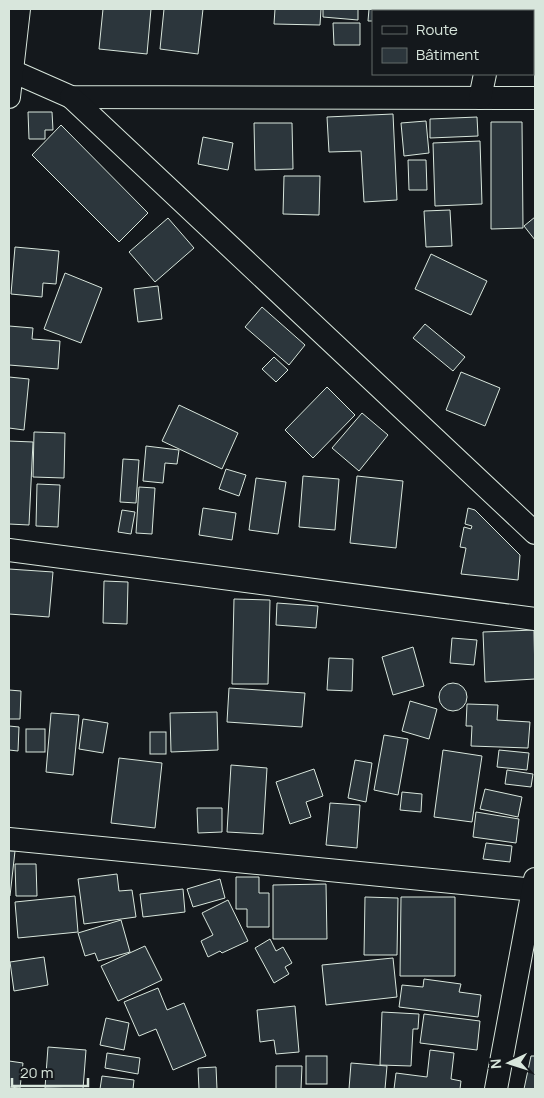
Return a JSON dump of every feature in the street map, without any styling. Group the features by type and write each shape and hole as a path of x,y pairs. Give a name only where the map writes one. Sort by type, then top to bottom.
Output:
{"street":[{"path":"9,97 10,72 19,9"},
{"path":"10,72 71,97 535,533"},
{"path":"480,98 485,75"},
{"path":"71,97 535,98"},
{"path":"9,550 535,619"},
{"path":"9,839 535,886 496,1089"}],"building":[{"path":"103,9 151,9 147,54 99,49"},
{"path":"164,9 203,9 198,54 160,49"},
{"path":"275,9 321,9 320,25 274,24"},
{"path":"323,9 358,9 358,20 323,17"},
{"path":"369,9 400,9 372,10 372,21 368,21"},
{"path":"404,9 440,9 440,10"},
{"path":"451,9 481,9 481,10"},
{"path":"535,9 535,45 534,10 531,10"},
{"path":"333,23 360,23 360,45 334,45"},
{"path":"28,112 52,112 53,130 45,130 45,139 29,139"},
{"path":"393,114 397,200 364,202 361,151 329,152 327,117"},
{"path":"477,117 478,136 430,138 430,119"},
{"path":"426,121 429,153 404,156 401,123"},
{"path":"491,122 522,122 523,228 491,229"},
{"path":"254,123 292,123 293,169 255,170"},
{"path":"61,125 148,213 119,242 32,155"},
{"path":"203,137 233,143 228,170 198,164"},
{"path":"480,141 482,204 435,206 433,143"},
{"path":"408,160 426,160 427,190 409,190"},
{"path":"284,176 320,176 319,215 283,214"},
{"path":"450,210 452,246 426,247 424,211"},
{"path":"535,217 535,240 524,226"},
{"path":"168,218 194,248 155,282 129,252"},
{"path":"15,247 59,251 56,284 43,283 42,297 11,294"},
{"path":"431,254 487,281 471,315 415,289"},
{"path":"65,273 102,288 81,343 44,329"},
{"path":"158,286 162,319 138,322 134,289"},
{"path":"262,307 305,345 289,365 245,327"},
{"path":"425,324 465,357 453,371 413,338"},
{"path":"9,326 33,328 32,339 60,341 58,369 9,365"},
{"path":"274,357 288,370 276,382 262,369"},
{"path":"461,372 500,388 485,426 446,410"},
{"path":"9,377 29,379 24,430 9,428"},
{"path":"327,387 355,415 313,458 285,430"},
{"path":"179,405 238,433 222,469 162,441"},
{"path":"362,413 388,435 359,471 332,448"},
{"path":"34,432 65,433 64,478 33,477"},
{"path":"9,441 33,442 29,525 9,524"},
{"path":"146,446 179,450 177,464 165,463 163,483 143,481"},
{"path":"123,459 139,460 136,503 120,502"},
{"path":"226,469 246,475 239,496 219,489"},
{"path":"303,476 339,479 335,530 299,527"},
{"path":"357,476 403,481 396,548 350,543"},
{"path":"256,478 286,482 278,534 249,530"},
{"path":"37,484 60,485 58,527 36,526"},
{"path":"139,487 155,488 152,534 136,533"},
{"path":"203,508 236,513 232,540 199,535"},
{"path":"468,508 475,510 520,555 518,580 461,574 466,548 460,547 464,527 471,529 472,526 465,524"},
{"path":"122,510 135,512 131,534 118,532"},
{"path":"9,569 53,572 49,617 9,614"},
{"path":"104,581 128,582 127,624 103,623"},
{"path":"234,599 270,600 268,684 232,684"},
{"path":"277,603 318,606 316,628 276,625"},
{"path":"534,630 535,679 485,682 483,632"},
{"path":"452,638 477,640 474,665 450,663"},
{"path":"413,647 424,686 393,695 382,657"},
{"path":"329,658 353,659 352,691 327,690"},
{"path":"453,683 463,687 467,697 463,707 453,711 443,707 439,697 443,687"},
{"path":"229,688 305,693 302,727 227,722"},
{"path":"9,690 21,691 20,719 9,719"},
{"path":"410,701 437,709 429,739 402,731"},
{"path":"467,704 498,705 497,720 530,722 528,748 471,746 472,726 466,726"},
{"path":"217,712 218,750 171,752 170,713"},
{"path":"51,713 79,715 73,775 46,772"},
{"path":"83,719 108,723 103,753 79,749"},
{"path":"9,726 19,727 18,751 9,750"},
{"path":"26,729 45,729 45,752 26,752"},
{"path":"150,732 166,732 166,754 150,754"},
{"path":"384,735 408,739 398,795 374,790"},
{"path":"443,750 482,756 472,822 434,817"},
{"path":"499,750 529,753 527,770 497,767"},
{"path":"119,758 162,763 155,828 111,823"},
{"path":"355,760 372,763 366,802 348,798"},
{"path":"231,765 267,768 263,834 227,832"},
{"path":"314,769 323,796 306,802 311,817 290,824 276,782"},
{"path":"507,770 533,774 531,787 505,784"},
{"path":"485,789 522,797 518,817 480,809"},
{"path":"402,792 422,794 421,812 400,810"},
{"path":"330,803 360,805 357,848 326,845"},
{"path":"197,808 222,808 222,832 198,833"},
{"path":"476,812 519,819 516,843 473,837"},
{"path":"486,843 512,846 510,862 483,859"},
{"path":"9,851 15,851 10,896 9,896"},
{"path":"15,864 36,864 37,896 16,896"},
{"path":"117,874 119,891 132,890 136,917 84,924 78,879"},
{"path":"236,877 259,877 259,893 269,893 269,927 247,927 247,909 236,909"},
{"path":"220,879 225,898 193,907 187,889"},
{"path":"326,884 327,939 273,939 273,885"},
{"path":"183,889 185,912 143,917 140,894"},
{"path":"75,896 78,932 18,938 15,902"},
{"path":"365,897 398,898 397,955 364,955"},
{"path":"401,897 455,897 455,976 400,976"},
{"path":"228,900 248,941 208,957 201,941 213,935 202,913"},
{"path":"121,920 130,952 98,961 95,953 85,956 78,933"},
{"path":"270,939 276,951 283,947 292,963 285,967 289,974 274,983 255,948"},
{"path":"145,946 162,980 118,1001 101,966"},
{"path":"44,957 48,985 14,991 10,962"},
{"path":"393,958 397,997 326,1005 322,965"},
{"path":"424,979 461,984 459,992 481,995 478,1017 399,1007 402,985 423,987"},
{"path":"158,988 167,1010 184,1003 206,1056 173,1070 156,1029 139,1036 124,1002"},
{"path":"295,1006 299,1052 276,1054 274,1040 260,1042 257,1010"},
{"path":"382,1012 419,1014 418,1029 413,1029 411,1066 380,1065"},
{"path":"424,1014 480,1021 477,1050 420,1043"},
{"path":"106,1018 129,1023 124,1050 100,1045"},
{"path":"48,1047 86,1050 83,1089 45,1088"},
{"path":"430,1050 454,1053 451,1079 461,1081 460,1089 394,1089 396,1073 427,1077"},
{"path":"107,1053 140,1058 138,1074 105,1068"},
{"path":"306,1056 327,1056 327,1084 306,1084"},
{"path":"531,1056 535,1056 535,1089 524,1089"},
{"path":"9,1061 23,1063 20,1088 9,1087"},
{"path":"351,1063 387,1066 385,1089 349,1089"},
{"path":"276,1066 302,1066 301,1089 276,1089"},
{"path":"216,1067 217,1089 199,1089 198,1068"},
{"path":"102,1076 134,1080 133,1089 100,1089"}]}
